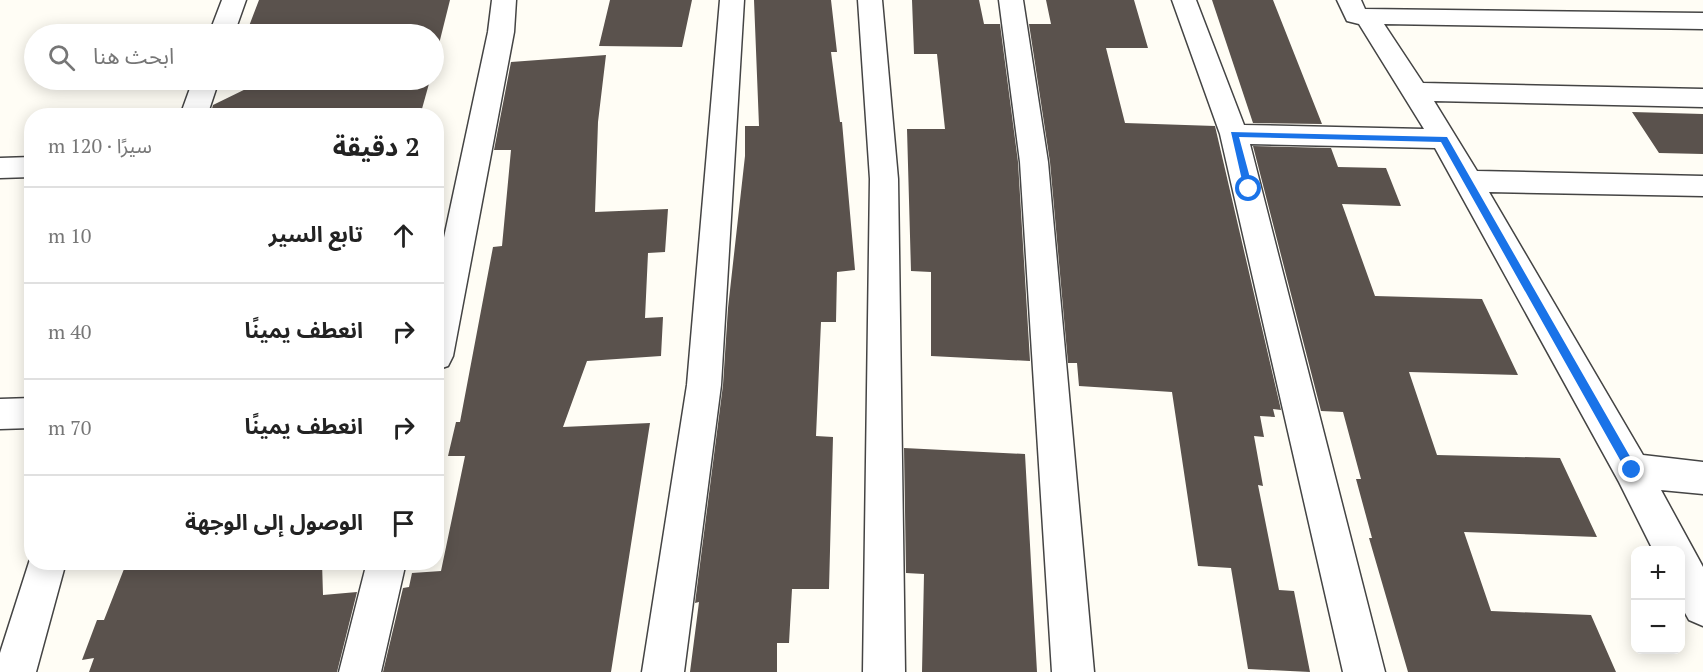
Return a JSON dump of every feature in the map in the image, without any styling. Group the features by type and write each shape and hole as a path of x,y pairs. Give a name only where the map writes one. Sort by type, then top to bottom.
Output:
{"street":[{"path":"226,24 234,0"},
{"path":"444,316 501,32 504,0"},
{"path":"663,672 704,385 732,0"},
{"path":"870,0 884,179 884,672"},
{"path":"1011,0 1034,162 1073,672"},
{"path":"1184,0 1234,134 1364,672"},
{"path":"1358,8 1703,21"},
{"path":"1358,8 1444,139 1632,470 1671,546"},
{"path":"196,108 202,90"},
{"path":"1413,92 1703,98"},
{"path":"1234,134 1444,139"},
{"path":"0,168 24,167"},
{"path":"1468,181 1703,186"},
{"path":"0,414 24,413"},
{"path":"1632,470 1703,478"},
{"path":"15,672 45,570"},
{"path":"360,672 385,570"},
{"path":"1685,573 1703,606"}],"building":[{"path":"259,0 450,0 444,24 250,24"},
{"path":"610,0 692,0 682,47 599,46"},
{"path":"754,0 831,0 837,52 831,52 840,122 842,122 855,270 837,272 836,322 821,322 816,436 833,437 829,589 792,589 789,643 777,643 777,672 690,672 699,602 695,603 723,385 728,308 745,156 745,126 759,126"},
{"path":"912,0 979,0 984,24 1000,24 1018,162 1030,361 931,356 931,272 911,271 907,129 945,129 937,54 914,54"},
{"path":"1046,0 1134,0 1148,48 1106,48 1125,123 1215,126 1281,410 1273,409 1275,417 1260,416 1264,437 1254,436 1263,486 1258,485 1279,590 1294,591 1310,672 1248,669 1231,568 1198,566 1172,392 1079,386 1077,363 1068,363 1050,162 1029,24 1051,24"},
{"path":"1212,0 1273,0 1322,124 1253,123"},
{"path":"606,55 598,122 595,212 668,209 665,252 648,253 645,318 663,317 661,356 587,361 563,427 650,423 611,672 383,672 403,588 409,587 412,573 444,570 444,557 465,456 448,456 456,422 460,422 493,247 502,246 511,150 494,150 511,62"},
{"path":"244,90 427,90 422,108 212,108 213,105"},
{"path":"1632,112 1703,114 1703,154 1659,153"},
{"path":"1253,146 1331,148 1338,167 1386,168 1401,206 1342,204 1375,296 1482,299 1518,375 1409,372 1437,455 1560,458 1597,537 1464,532 1491,611 1591,615 1616,672 1408,672 1369,538 1372,538 1356,479 1361,479 1343,412 1321,411"},
{"path":"904,448 1025,454 1037,672 922,672 924,574 906,573"},
{"path":"124,570 322,570 323,595 357,592 337,672 89,672 94,658 82,660 97,620 104,620"}],"route":[{"path":"1249,189 1234,134 1444,139 1632,470"}]}
